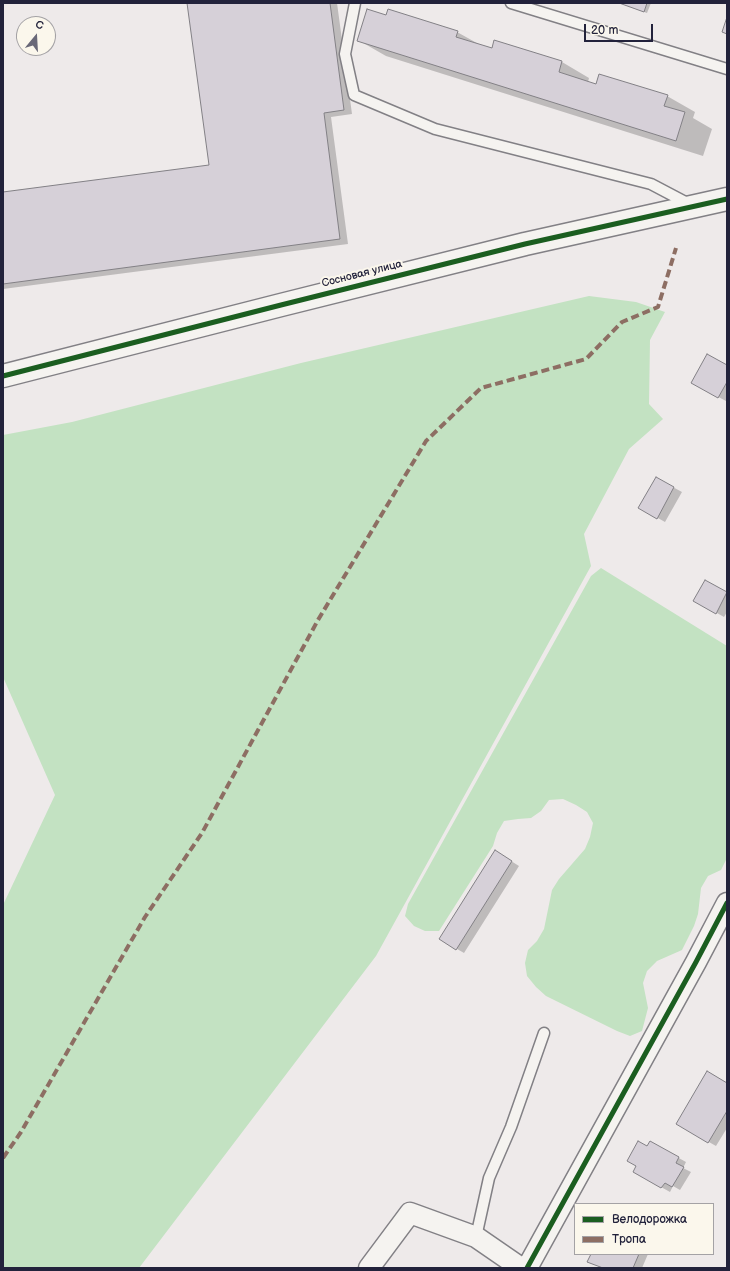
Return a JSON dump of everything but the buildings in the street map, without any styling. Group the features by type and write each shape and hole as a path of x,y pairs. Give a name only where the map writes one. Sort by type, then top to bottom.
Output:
{"street":[{"name":"Сосновая улица","path":"3,376 502,250 727,199"},
{"path":"527,1268 727,903"},
{"path":"369,1268 410,1212 476,1237 521,1268"}],"lane":[{"path":"356,3 345,54 354,95 435,129 651,184 693,207"},
{"path":"511,3 727,69"},
{"path":"476,1237 488,1178 511,1128 544,1033"}],"green space":[{"path":"589,296 636,302 665,312 650,340 649,404 663,419 629,449 584,534 591,566 376,956 139,1268 3,1268 3,905 55,795 3,677 3,435 72,422 301,363"},
{"path":"601,568 727,646 727,858 721,870 708,876 701,888 698,914 694,926 682,950 657,961 647,971 643,983 648,1008 642,1031 630,1036 546,996 527,976 525,963 528,950 537,941 544,929 552,890 559,879 585,849 590,837 593,823 587,812 576,805 563,799 549,800 541,811 531,818 504,821 497,833 493,846 439,931 425,931 414,926 405,916 408,904 591,576"}],"marked path":[{"path":"3,1158 21,1132 145,917 202,833 318,620 426,441 481,388 586,359 622,322 658,307 676,248"}],"cycle path":[{"path":"3,376 525,244 727,199"},
{"path":"527,1268 727,903"}]}
